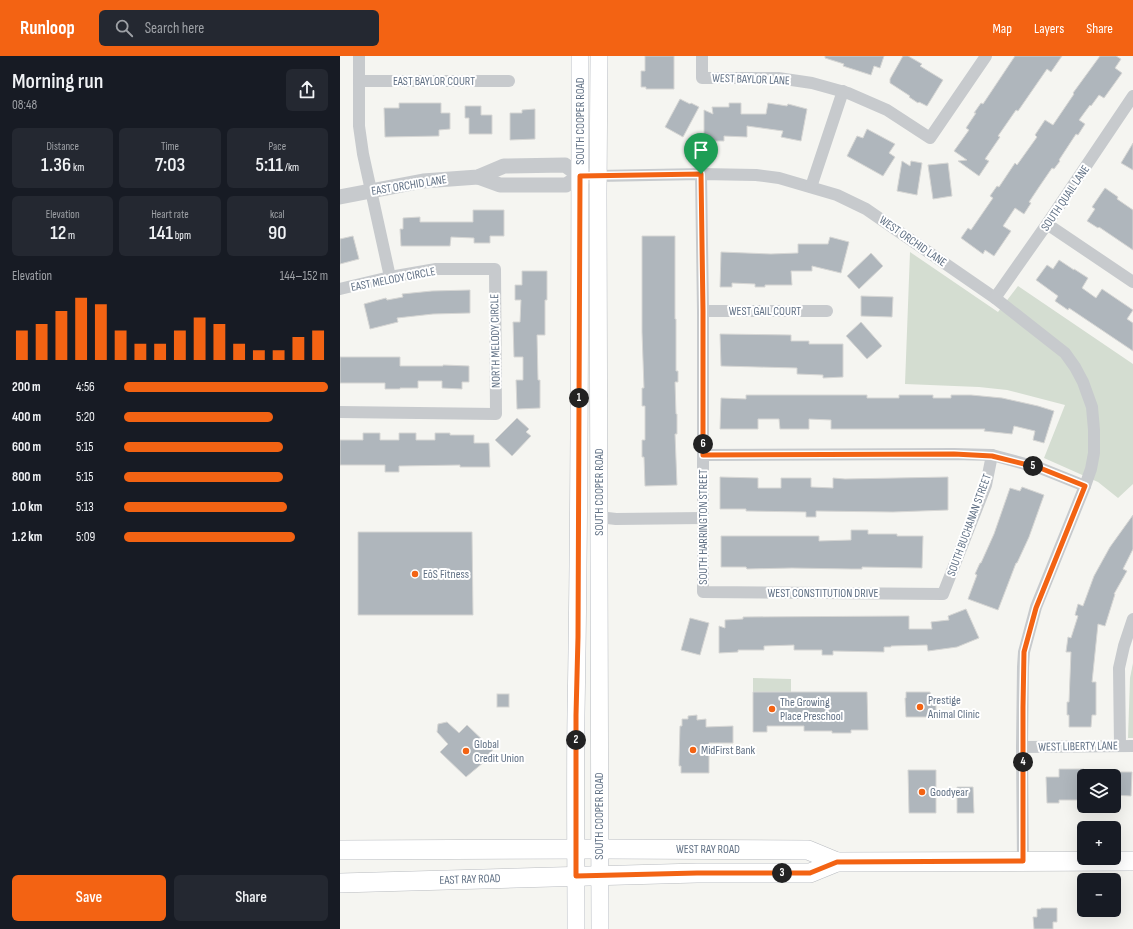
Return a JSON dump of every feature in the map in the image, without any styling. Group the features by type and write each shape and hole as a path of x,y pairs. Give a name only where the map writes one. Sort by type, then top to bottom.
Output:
{"main road":[{"name":"SOUTH COOPER ROAD","path":"576,929 580,56"},
{"name":"SOUTH COOPER ROAD","path":"599,56 598,517 600,929"},
{"path":"578,517 598,517"},
{"path":"340,850 576,849"},
{"name":"WEST RAY ROAD","path":"576,849 808,850 837,862"},
{"name":"WEST RAY ROAD","path":"599,876 697,873 810,873 837,862 1133,860"},
{"name":"EAST RAY ROAD","path":"340,883 599,876"}],"street":[{"path":"360,56 359,126 363,154 390,278"},
{"name":"WEST BAYLOR LANE","path":"702,56 702,78 778,78 812,83 843,91 887,110 930,138 986,56"},
{"name":"EAST BAYLOR COURT","path":"359,81 509,81"},
{"path":"811,187 843,91"},
{"name":"SOUTH QUAIL LANE","path":"995,298 1131,103"},
{"name":"EAST ORCHID LANE","path":"340,197 423,181 478,177 504,166 565,165 580,176"},
{"name":"WEST ORCHID LANE","path":"598,176 701,174 764,176 779,178 837,195 866,209 995,298 1065,353 1083,382 1092,407 1094,453 1091,469 1085,486"},
{"name":"SOUTH HARRINGTON STREET","path":"701,174 703,311 703,592"},
{"name":"EAST ORCHID LANE","path":"478,177 500,185 566,185 580,176 598,176"},
{"path":"1048,224 1133,282"},
{"name":"EAST MELODY CIRCLE","path":"340,290 436,269 495,269"},
{"name":"NORTH MELODY CIRCLE","path":"340,412 496,414 495,269"},
{"name":"WEST GAIL COURT","path":"703,311 827,311"},
{"path":"703,455 954,454 992,456 1040,468 1085,486 1036,608 1024,652 1022,747 1023,861"},
{"name":"SOUTH BUCHANAN STREET","path":"943,594 986,484 992,456"},
{"path":"598,517 616,519 703,518"},
{"name":"WEST CONSTITUTION DRIVE","path":"703,592 943,594"},
{"path":"1120,746 1119,668 1124,646 1133,619"},
{"name":"WEST LIBERTY LANE","path":"1022,747 1133,746"}],"shaded area":[{"path":"910,252 998,312 1018,286 1133,364 1133,484 1118,498 1098,482 1044,458 1065,405 1007,390 979,387 905,384"},
{"path":"1133,663 1133,738 1128,738 1130,678"},
{"path":"753,678 791,679 791,692 753,692"}],"building":[{"path":"645,56 674,56 674,89 646,89 646,87 641,87 641,71 645,71"},
{"path":"825,56 884,56 880,68 874,66 871,75 843,66 844,64 825,58"},
{"path":"903,56 908,56 922,64 920,66 943,80 927,106 919,102 918,103 890,83 890,79"},
{"path":"1015,56 1062,56 1051,72 1047,69 1018,111 1016,110 998,136 1000,137 985,159 989,161 979,176 958,161 967,160 954,151 969,130 966,128 976,113 974,113 981,103 983,104"},
{"path":"1100,56 1116,56 1121,59 1115,68 1122,73 1104,98 1099,95 1079,120 1085,124 1078,135 1076,134 1059,160 1060,161 1054,169 1052,168 1039,187 1029,202 1031,203 1024,214 1015,208 1003,226 1011,231 994,256 985,250 983,254 961,238 968,228 971,230 993,198 990,196 997,186 999,187 1015,163 1017,165 1037,137 1035,135 1045,120 1053,125 1074,94 1073,93"},
{"path":"680,99 699,107 683,137 665,127"},
{"path":"399,103 441,103 441,113 450,113 450,129 439,130 439,136 385,137 384,108 399,108"},
{"path":"729,103 741,103 741,114 766,114 768,103 787,106 788,104 807,109 801,141 781,137 783,131 747,126 747,137 724,136 724,141 704,141 704,110 713,114 712,107 729,107"},
{"path":"465,106 481,106 481,115 492,115 492,134 469,134 469,118 465,118"},
{"path":"535,109 535,139 510,140 510,113 522,113 522,110"},
{"path":"867,129 895,144 889,153 895,157 883,176 847,156 857,136 863,138"},
{"path":"1133,143 1133,170 1121,163"},
{"path":"902,161 910,166 911,161 922,163 917,195 897,191"},
{"path":"948,163 952,196 933,199 928,165"},
{"path":"1105,188 1118,197 1117,199 1133,210 1133,250 1099,227 1098,228 1087,221 1095,209 1092,207"},
{"path":"473,210 504,210 504,236 490,236 490,243 474,243 474,238 451,237 450,246 401,246 400,229 403,229 403,218 420,217 420,222 473,222"},
{"path":"353,236 359,259 340,264 340,239"},
{"path":"642,236 675,236 676,371 678,371 678,382 675,382 677,414 677,434 675,434 677,485 645,486 644,457 642,457 642,440 645,440 645,406 642,406 642,388 644,388 642,332"},
{"path":"830,237 849,242 841,273 812,266 812,271 791,271 792,285 765,285 765,287 755,287 755,284 732,283 732,287 720,287 721,252 771,254 798,253 798,244 828,244"},
{"path":"871,253 883,266 859,289 847,276"},
{"path":"1059,260 1088,278 1082,288 1096,298 1102,289 1133,310 1127,319 1133,323 1133,351 1069,308 1068,310 1055,301 1058,296 1036,280 1047,265 1053,269"},
{"path":"522,271 547,271 545,335 537,335 540,408 517,409 516,380 523,380 523,357 514,357 513,322 520,322 521,300 515,300 515,285 522,285"},
{"path":"470,290 470,313 433,314 397,318 398,322 370,329 364,304 386,298 387,300 403,297 402,294 432,291"},
{"path":"861,296 893,297 892,317 861,316"},
{"path":"861,322 882,346 867,359 846,336"},
{"path":"720,334 791,335 791,341 809,341 809,344 843,344 843,377 823,378 823,375 797,374 797,368 721,366"},
{"path":"340,357 400,357 400,366 469,366 469,382 462,382 462,389 442,388 442,381 418,381 418,388 400,389 385,389 385,383 340,383"},
{"path":"746,395 867,395 867,398 899,398 899,395 933,395 933,398 951,398 951,395 971,395 1002,398 1054,411 1044,443 1033,440 1035,431 1014,426 1012,434 984,431 985,429 831,429 831,420 809,419 809,429 780,429 779,419 758,419 758,429 720,429 721,398 746,399"},
{"path":"517,418 529,429 526,432 531,436 512,456 495,440"},
{"path":"363,433 380,433 380,440 399,440 399,433 416,433 416,440 435,440 435,433 450,433 450,435 474,435 474,443 489,443 490,467 460,467 460,465 399,466 399,472 385,472 385,465 340,465 340,440 363,440"},
{"path":"720,477 758,478 758,488 781,488 781,478 811,478 811,487 833,488 833,478 948,477 948,510 893,512 816,511 816,517 806,517 806,512 720,509"},
{"path":"1022,487 1044,495 1029,537 1016,563 998,610 968,599 977,575 975,574 994,534 1010,488 1020,491"},
{"path":"1133,515 1133,549 1123,569 1127,571 1114,594 1105,626 1098,624 1092,682 1096,682 1096,715 1092,715 1091,727 1069,727 1067,702 1069,702 1071,652 1066,652 1068,637 1071,638 1078,616 1075,615 1078,604 1083,606 1094,576 1110,547"},
{"path":"851,530 868,530 868,534 923,536 922,568 862,567 862,569 747,569 746,567 721,567 721,536 819,536 819,541 851,540"},
{"name":"EōS Fitness","path":"358,532 472,532 473,615 358,615"},
{"path":"966,609 979,638 957,647 928,651 927,645 891,646 884,647 884,652 833,651 833,655 822,655 822,650 794,650 794,645 764,646 764,650 738,650 738,652 719,653 719,626 725,628 725,620 743,619 743,617 909,616 909,629 932,629 931,622 949,620 948,616"},
{"path":"690,618 709,623 700,655 681,650"},
{"path":"753,692 867,692 868,730 851,730 851,733 832,733 832,731 804,731 804,726 767,726 767,732 753,732"},
{"name":"Prestige Animal Clinic","path":"906,692 930,692 931,702 936,702 936,712 931,712 931,717 906,717"},
{"path":"497,694 509,694 509,707 497,707"},
{"name":"MidFirst Bank","path":"697,715 697,720 706,719 706,727 733,726 733,743 709,743 709,773 681,773 681,766 679,766 680,726 682,726 682,719 688,719 688,716"},
{"name":"Global Credit Union","path":"447,722 459,733 467,725 493,750 482,760 484,762 466,777 440,752 448,744 437,732 438,724"},
{"path":"1059,769 1077,769 1077,800 1059,800 1059,803 1047,803 1046,777 1059,777"},
{"name":"Goodyear","path":"908,770 936,770 936,813 909,813"},
{"path":"1121,772 1132,772 1131,796 1121,795"},
{"path":"957,787 973,787 974,813 957,813"},
{"path":"1057,908 1057,922 1053,922 1053,929 1034,929 1033,917 1037,917 1037,909"}],"place":[{"name":"EōS Fitness","path":"415,574"},
{"name":"Prestige Animal Clinic","path":"920,707"},
{"name":"The Growing Place Preschool","path":"772,709"},
{"name":"MidFirst Bank","path":"693,750"},
{"name":"Global Credit Union","path":"466,751"},
{"name":"Goodyear","path":"922,792"}],"route":[{"path":"701,174 703,455 954,454 992,456 1040,468 1085,486 1036,608 1024,652 1022,747 1023,861 837,862 810,873 697,873 576,876 576,715 579,601 580,176 701,174"}]}
